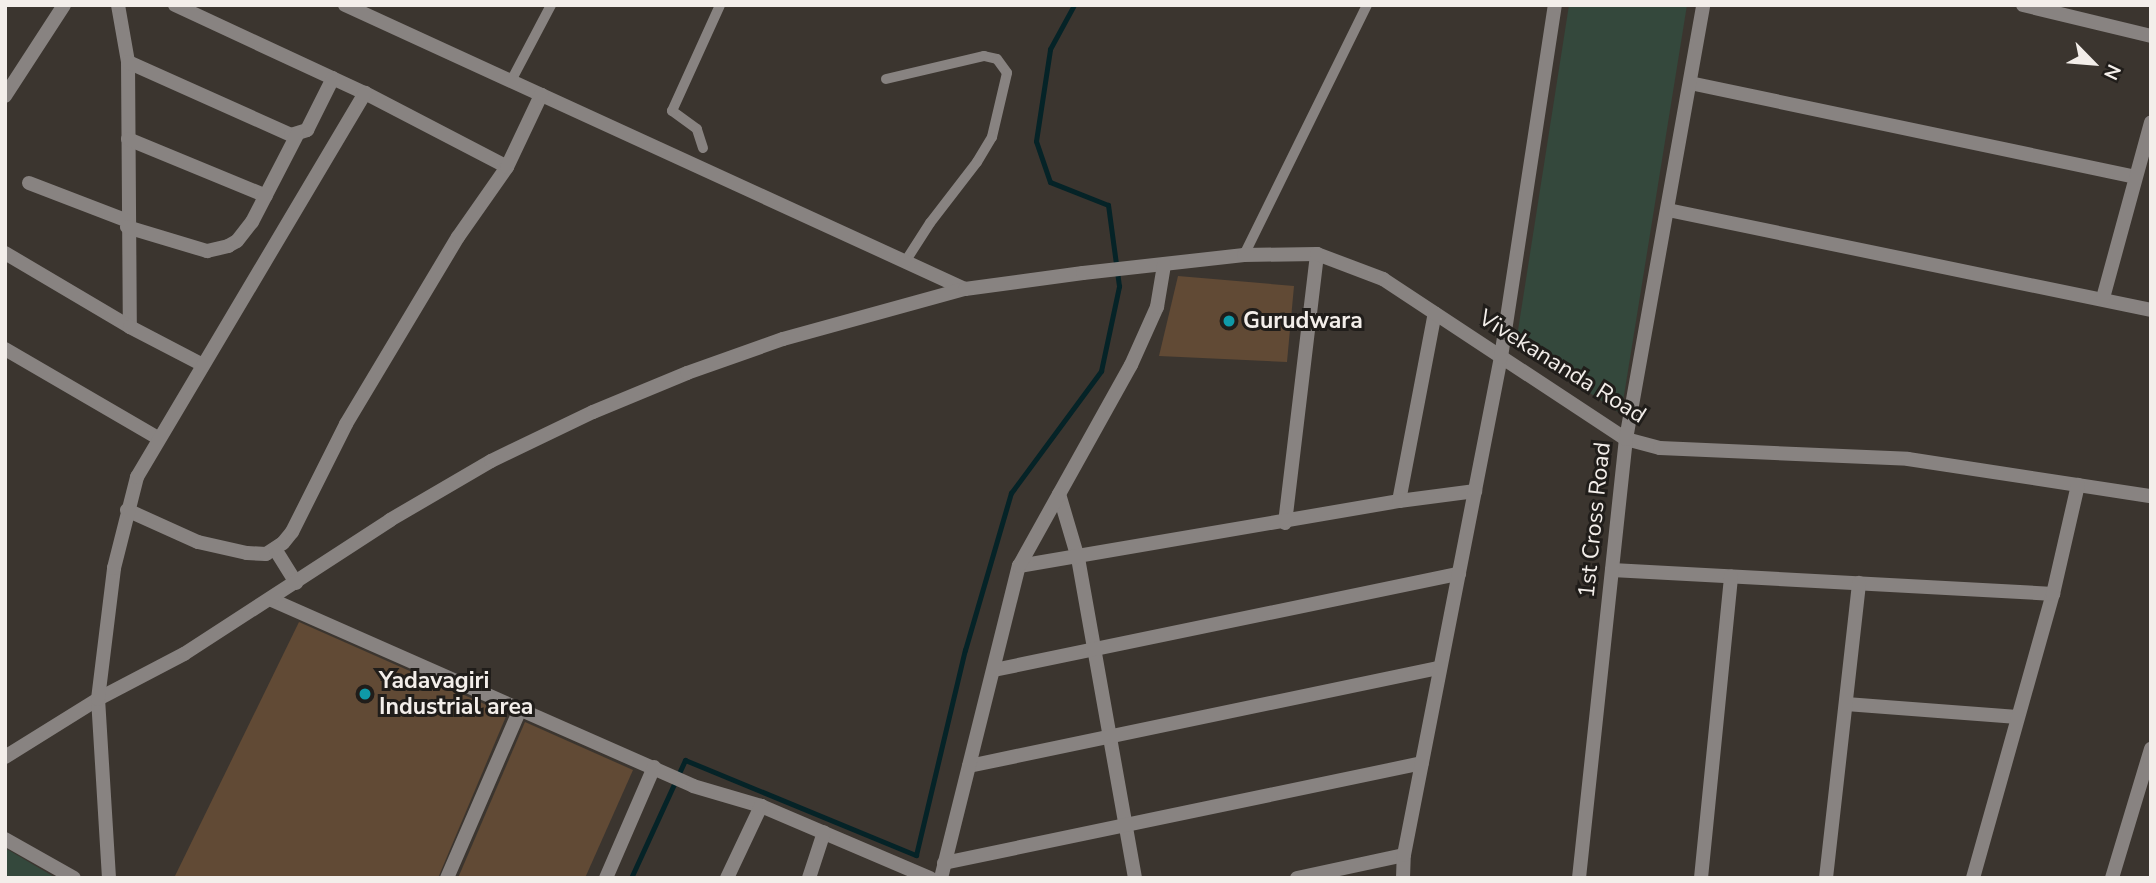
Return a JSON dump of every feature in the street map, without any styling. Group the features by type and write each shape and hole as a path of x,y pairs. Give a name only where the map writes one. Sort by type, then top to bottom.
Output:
{"street":[{"path":"5,96 64,5"},
{"path":"118,5 128,62 127,224 130,327"},
{"path":"175,5 365,93 507,167"},
{"path":"345,5 965,289"},
{"path":"1403,878 1404,855 1501,357 1555,5"},
{"name":"1st Cross Road","path":"1579,878 1626,439 1703,5"},
{"path":"2024,5 2151,36"},
{"path":"128,62 286,133 298,135"},
{"path":"29,183 127,224 207,251 217,249 237,241 246,232 298,135 307,130 332,78"},
{"path":"1689,83 2135,177"},
{"path":"109,878 99,699 114,568 137,477 365,93"},
{"path":"127,510 198,542 247,553 266,554 292,532 346,424 458,237 507,167 541,94"},
{"path":"2103,298 2151,122"},
{"path":"128,139 267,196"},
{"path":"1668,209 2151,310"},
{"path":"5,253 130,327 203,365"},
{"path":"1285,523 1317,254"},
{"name":"Vivekananda Road","path":"5,757 99,699 184,654 272,600 390,520 491,461 593,412 687,373 783,339 965,289 1083,273 1244,255 1317,254 1384,279 1626,439 1660,448 1908,458 2151,496"},
{"path":"941,878 1019,566 1131,365 1157,307 1164,265"},
{"path":"1399,501 1435,313"},
{"path":"5,349 158,438"},
{"path":"1973,878 2053,594 2078,485"},
{"path":"1019,566 1285,523 1399,501 1475,491"},
{"path":"1059,494 1078,558 1135,878"},
{"path":"275,548 296,583"},
{"path":"1612,570 2053,594"},
{"path":"994,670 1459,574"},
{"path":"1702,878 1731,576"},
{"path":"1826,878 1859,583"},
{"path":"272,600 693,786 761,806 930,878"},
{"path":"969,766 1440,668"},
{"path":"1846,704 2018,717"},
{"path":"447,878 520,709"},
{"path":"2112,878 2151,749"},
{"path":"944,863 1422,763"},
{"path":"606,878 658,769"},
{"path":"727,878 761,806"},
{"path":"809,878 824,832"},
{"path":"5,839 74,878"},
{"path":"1297,878 1404,855"}],"lane":[{"path":"511,81 551,5"},
{"path":"703,148 696,129 672,111 720,5"},
{"path":"1244,255 1367,5"},
{"path":"886,79 984,56 997,60 1007,73 992,137 905,262"}],"green space":[{"path":"1569,5 1687,5 1621,414 1516,343"},
{"path":"5,848 56,878 5,878"}],"building":[{"name":"Gurudwara","path":"1178,276 1294,286 1287,362 1159,356"},
{"name":"Yadavagiri Industrial area","path":"299,622 507,714 438,878 174,878"},
{"path":"525,722 633,770 585,878 458,878"}],"waterway":[{"path":"631,878 685,760 916,855 965,650 1011,493 1101,371 1119,286 1108,205 1050,182 1036,141 1050,49 1074,5"}],"place":[{"name":"Gurudwara","path":"1229,321"},
{"name":"Yadavagiri Industrial area","path":"365,694"}]}
